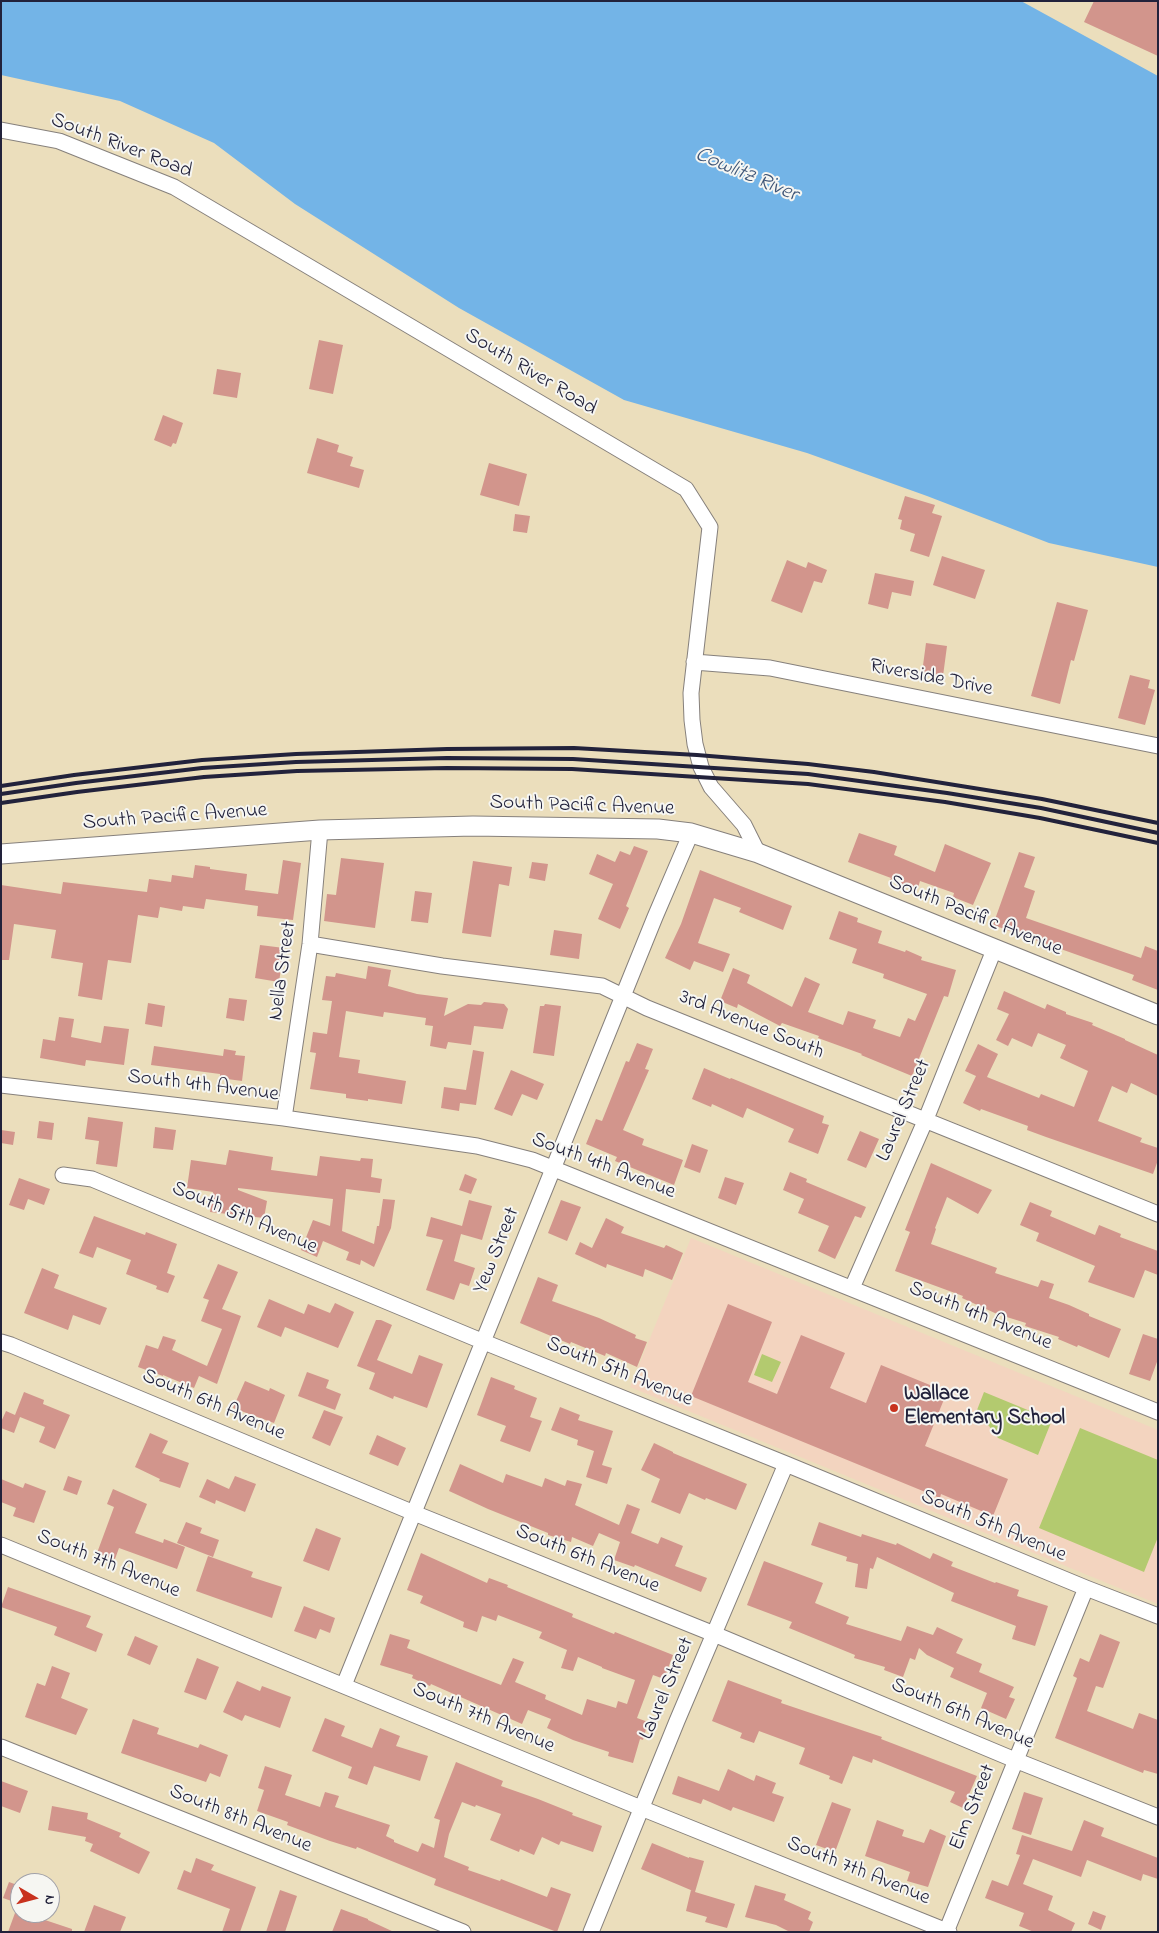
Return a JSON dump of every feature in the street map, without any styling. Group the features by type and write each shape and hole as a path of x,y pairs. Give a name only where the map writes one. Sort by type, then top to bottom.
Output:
{"street":[{"name":"South River Road","path":"1,130 59,141 174,187 686,490 710,527 691,693 695,744 701,767 711,787 744,825 758,853"},
{"name":"Riverside Drive","path":"694,662 770,668 1158,746"},
{"name":"South Pacific Avenue","path":"1,854 320,830 473,826 658,829 692,833 758,853 1158,1015"},
{"name":"Nella Street","path":"284,1118 310,944 320,830"},
{"name":"Yew Street","path":"344,1685 655,917 692,833"},
{"name":"3rd Avenue South","path":"310,944 442,966 602,986 647,1008 1158,1214"},
{"name":"Laurel Street","path":"852,1288 926,1119 994,950"},
{"name":"South 4th Avenue","path":"1,1085 284,1118 477,1146 532,1160 1157,1410"},
{"name":"South 5th Avenue","path":"62,1175 92,1179 484,1342 1158,1616"},
{"name":"South 6th Avenue","path":"1,1342 414,1514 714,1634 1015,1760 1158,1817"},
{"name":"Laurel Street","path":"591,1932 641,1808 786,1464"},
{"name":"South 7th Avenue","path":"1,1545 641,1808 947,1931"},
{"name":"Elm Street","path":"947,1931 1086,1588"},
{"name":"South 8th Avenue","path":"1,1747 463,1932"}],"shaded area":[{"name":"Wallace Elementary School","path":"691,1238 1158,1430 1158,1604 630,1387"}],"green space":[{"path":"762,1354 781,1362 772,1382 754,1375"},
{"path":"984,1392 1052,1420 1038,1455 998,1438 977,1410"},
{"path":"1080,1428 1158,1460 1158,1537 1144,1572 1039,1528"}],"water":[{"name":"Cowlitz River","path":"1,1 1021,1 1158,76 1158,567 1049,543 927,496 807,453 624,400 459,308 295,204 214,143 120,101 1,75"}],"building":[{"path":"1094,1 1158,1 1158,56 1084,22"},
{"path":"319,340 343,345 333,394 309,389"},
{"path":"217,369 241,373 237,398 213,394"},
{"path":"163,415 183,423 176,444 173,443 171,447 154,440"},
{"path":"317,438 339,445 337,452 353,457 350,466 364,470 359,488 307,473"},
{"path":"489,463 527,474 519,506 480,495"},
{"path":"905,496 935,505 932,513 942,516 929,557 910,551 915,534 900,529 902,520 898,519"},
{"path":"515,514 530,516 527,533 513,531"},
{"path":"942,556 985,570 975,599 933,585"},
{"path":"787,560 806,568 808,562 827,570 822,583 814,581 802,613 771,601"},
{"path":"875,573 914,581 911,596 892,592 888,609 868,604"},
{"path":"1057,602 1088,610 1074,661 1071,660 1060,704 1031,696"},
{"path":"926,643 947,646 943,676 922,673"},
{"path":"1130,675 1150,680 1148,688 1155,690 1145,725 1118,718"},
{"path":"859,833 897,846 894,855 935,872 945,844 991,863 973,905 953,897 954,893 920,881 917,891 890,880 891,878 848,862"},
{"path":"634,846 648,851 626,906 629,908 620,929 598,919 613,884 589,874 597,854 615,862 620,851 630,855"},
{"path":"1019,852 1035,857 1024,887 1035,891 1026,918 1141,958 1145,946 1158,951 1158,990 1132,980 1134,975 993,925"},
{"path":"341,858 384,863 375,928 324,921 327,894 336,895"},
{"path":"283,860 301,863 293,920 257,916 258,906 206,899 204,909 183,906 182,911 160,907 158,918 138,915 131,963 108,960 102,1000 78,996 83,963 51,958 56,930 14,924 9,960 1,960 1,885 61,894 63,882 147,892 149,879 171,882 172,875 193,878 195,865 247,874 245,890 278,894"},
{"path":"473,861 512,867 509,886 499,884 491,937 462,933"},
{"path":"532,862 548,864 545,881 529,878"},
{"path":"700,870 792,906 783,930 739,912 741,908 714,898 698,943 730,954 723,972 694,961 690,970 665,958 681,924"},
{"path":"415,891 432,893 428,923 411,921"},
{"path":"839,911 858,918 857,922 882,931 878,943 905,952 906,950 922,957 921,960 956,970 948,997 944,996 912,1076 862,1054 818,1038 819,1036 782,1023 780,1026 738,1004 737,1008 720,1001 733,968 750,975 747,983 792,1007 805,977 820,984 808,1012 843,1025 848,1011 876,1020 873,1028 900,1037 908,1018 915,1021 927,994 883,978 884,974 852,963 857,949 829,939"},
{"path":"554,930 582,934 579,959 550,955"},
{"path":"260,945 284,948 279,982 255,978"},
{"path":"368,966 391,970 388,986 417,994 448,998 444,1016 468,1004 481,1005 484,1002 504,1004 508,1009 503,1029 474,1026 471,1045 448,1042 446,1049 430,1046 433,1026 425,1025 426,1018 384,1012 383,1017 346,1011 339,1057 360,1060 358,1073 406,1081 402,1104 346,1098 346,1094 310,1089 316,1053 310,1052 313,1032 327,1034 332,1001 322,1000 326,976 335,977 336,973 366,979"},
{"path":"1004,991 1045,1009 1047,1004 1066,1012 1066,1014 1093,1023 1092,1025 1158,1055 1158,1096 1131,1083 1127,1093 1112,1086 1098,1121 1142,1138 1140,1142 1158,1148 1158,1160 1153,1174 1027,1130 1028,1126 981,1109 980,1111 963,1103 976,1076 965,1071 978,1044 998,1054 987,1077 1039,1098 1041,1094 1074,1107 1088,1071 1060,1058 1066,1045 1038,1033 1032,1047 1012,1038 1008,1046 996,1040 1009,1014 997,1009"},
{"path":"229,998 247,1000 244,1021 226,1018"},
{"path":"148,1003 165,1006 162,1027 145,1024"},
{"path":"545,1004 561,1006 554,1056 533,1053 540,1006"},
{"path":"59,1017 74,1019 71,1037 101,1043 104,1026 129,1029 124,1065 86,1060 85,1066 40,1058 43,1039 55,1041"},
{"path":"637,1043 653,1049 645,1069 649,1070 623,1130 644,1139 642,1145 683,1160 674,1185 615,1161 617,1157 586,1144 596,1119 602,1121 626,1061 629,1062"},
{"path":"154,1046 223,1056 224,1049 236,1051 235,1055 245,1056 242,1081 220,1078 220,1074 151,1065"},
{"path":"473,1050 484,1052 476,1105 460,1103 459,1111 441,1108 444,1087 466,1090"},
{"path":"704,1068 824,1116 822,1123 829,1125 818,1154 788,1142 794,1129 747,1108 743,1118 712,1104 711,1107 692,1099"},
{"path":"511,1070 544,1084 537,1100 522,1094 512,1116 494,1109"},
{"path":"88,1117 123,1122 117,1167 96,1164 99,1141 85,1139"},
{"path":"39,1121 54,1123 52,1140 37,1138"},
{"path":"155,1127 176,1130 173,1150 153,1148"},
{"path":"1,1130 15,1132 13,1145 1,1143"},
{"path":"860,1131 879,1139 866,1168 847,1160"},
{"path":"692,1144 708,1150 700,1173 684,1167"},
{"path":"229,1150 273,1157 271,1170 317,1176 320,1156 360,1161 361,1158 373,1159 371,1177 382,1179 380,1193 346,1189 342,1231 374,1244 383,1199 395,1200 391,1228 374,1267 361,1260 360,1265 346,1260 349,1252 323,1241 317,1257 301,1250 313,1220 330,1226 333,1199 238,1188 238,1190 267,1201 264,1218 210,1212 213,1192 187,1188 191,1160 226,1165"},
{"path":"931,1163 992,1190 978,1214 947,1197 931,1244 997,1268 995,1273 1038,1287 1041,1280 1054,1284 1049,1298 1121,1329 1109,1358 1078,1345 1077,1347 1058,1339 1059,1337 1025,1326 1026,1323 997,1314 962,1298 963,1296 895,1271 910,1232 905,1230"},
{"path":"790,1172 807,1179 806,1182 866,1207 861,1218 855,1216 835,1259 818,1251 829,1226 798,1213 804,1199 783,1190"},
{"path":"465,1174 477,1179 471,1194 459,1190"},
{"path":"725,1177 744,1183 736,1205 718,1198"},
{"path":"19,1178 50,1189 44,1205 28,1199 24,1210 9,1205"},
{"path":"469,1200 492,1206 482,1240 461,1234 454,1261 475,1268 469,1286 460,1283 454,1300 426,1290 443,1240 426,1236 431,1217 462,1226"},
{"path":"561,1200 581,1207 567,1241 548,1233"},
{"path":"1030,1202 1052,1211 1050,1216 1095,1235 1099,1225 1121,1234 1120,1237 1158,1251 1158,1275 1145,1270 1134,1298 1088,1282 1095,1266 1036,1241 1039,1233 1020,1225"},
{"path":"94,1216 145,1235 146,1232 177,1244 167,1273 175,1276 168,1293 156,1289 157,1286 126,1274 131,1260 97,1247 93,1258 79,1253"},
{"path":"606,1218 624,1227 621,1233 664,1248 666,1245 683,1253 672,1280 645,1269 643,1277 607,1264 606,1268 575,1254 580,1242 592,1248"},
{"path":"218,1264 238,1272 222,1309 241,1316 217,1384 199,1376 194,1388 138,1367 146,1345 158,1349 163,1336 176,1340 172,1350 207,1366 222,1329 201,1321 209,1300 203,1298"},
{"path":"42,1268 59,1275 54,1288 107,1308 100,1325 73,1315 68,1330 24,1313"},
{"path":"538,1277 558,1285 552,1301 599,1318 636,1335 635,1338 647,1342 637,1367 606,1353 605,1356 571,1342 570,1344 520,1323"},
{"path":"269,1299 304,1314 308,1304 330,1313 335,1303 354,1312 338,1348 285,1327 281,1337 257,1327"},
{"path":"728,1304 772,1322 748,1382 777,1394 801,1335 845,1353 830,1388 866,1403 881,1365 947,1392 925,1446 1008,1479 993,1516 941,1494 940,1498 691,1396"},
{"path":"376,1320 392,1325 377,1360 412,1374 419,1355 443,1364 427,1408 394,1396 393,1399 369,1389 375,1373 357,1366"},
{"path":"1143,1334 1158,1339 1158,1359 1150,1381 1129,1374"},
{"path":"307,1372 329,1380 326,1388 341,1394 335,1410 298,1396"},
{"path":"491,1377 515,1386 514,1389 537,1398 530,1417 542,1421 530,1452 500,1441 506,1426 477,1415"},
{"path":"245,1381 269,1391 270,1388 285,1395 274,1423 233,1408"},
{"path":"24,1392 44,1400 43,1404 70,1415 55,1449 39,1442 45,1427 20,1417 14,1433 1,1428 1,1422 6,1411 15,1415"},
{"path":"560,1407 580,1415 578,1420 613,1431 602,1465 612,1468 607,1484 586,1477 594,1451 577,1445 578,1440 551,1430"},
{"path":"324,1410 343,1417 330,1446 312,1438"},
{"path":"150,1433 168,1441 162,1453 189,1463 180,1488 159,1481 160,1479 135,1467"},
{"path":"377,1435 406,1448 398,1466 369,1454"},
{"path":"654,1443 747,1484 736,1510 689,1493 680,1514 651,1502 660,1479 641,1470"},
{"path":"460,1464 503,1483 506,1474 542,1487 545,1478 565,1486 567,1480 582,1484 575,1505 619,1525 627,1504 640,1509 631,1533 658,1544 661,1537 683,1546 675,1566 707,1578 701,1592 635,1565 634,1567 614,1560 620,1542 599,1533 593,1546 572,1537 571,1542 548,1535 548,1533 449,1491"},
{"path":"68,1476 82,1481 77,1495 63,1490"},
{"path":"235,1476 256,1484 245,1512 216,1500 215,1504 199,1497 207,1479 229,1489"},
{"path":"1,1479 23,1488 25,1483 46,1491 34,1523 13,1516 16,1508 1,1502"},
{"path":"113,1489 147,1504 135,1533 163,1543 164,1539 185,1547 177,1569 119,1548 115,1559 97,1553 114,1507 107,1504"},
{"path":"186,1522 202,1528 200,1533 219,1540 213,1557 177,1543"},
{"path":"819,1522 861,1537 862,1534 896,1545 897,1543 930,1559 933,1553 953,1562 951,1566 1019,1590 1017,1596 1048,1606 1035,1646 1012,1639 1016,1626 951,1601 954,1593 877,1557 873,1569 870,1568 867,1589 855,1587 858,1564 846,1561 847,1557 811,1545"},
{"path":"316,1528 341,1538 329,1571 303,1561"},
{"path":"421,1553 487,1583 489,1578 508,1585 507,1587 573,1614 572,1617 673,1655 664,1679 653,1675 637,1718 648,1722 643,1740 640,1739 633,1763 608,1756 609,1752 573,1740 547,1728 551,1719 528,1710 522,1724 431,1684 430,1686 412,1678 413,1675 380,1665 390,1634 410,1640 407,1648 501,1685 513,1658 524,1662 515,1682 546,1695 545,1699 582,1715 587,1699 616,1708 618,1701 627,1704 635,1680 578,1657 573,1671 561,1668 567,1650 539,1638 542,1632 498,1615 496,1621 482,1616 477,1632 463,1627 464,1622 420,1603 423,1596 407,1590"},
{"path":"208,1556 253,1572 251,1577 282,1587 272,1618 196,1591"},
{"path":"764,1561 823,1583 815,1603 849,1617 846,1624 901,1641 907,1626 933,1635 937,1627 963,1639 956,1653 982,1664 979,1672 1014,1687 1009,1697 1015,1699 1006,1719 981,1708 987,1693 950,1677 954,1668 927,1655 919,1648 915,1660 910,1658 903,1677 884,1670 885,1667 854,1658 855,1655 789,1628 792,1622 747,1605"},
{"path":"8,1587 91,1616 86,1627 103,1634 96,1652 54,1635 57,1627 1,1607"},
{"path":"304,1606 335,1618 330,1633 320,1629 316,1639 294,1631"},
{"path":"1100,1634 1120,1642 1103,1688 1096,1686 1087,1711 1133,1729 1139,1713 1158,1720 1158,1774 1144,1770 1143,1773 1055,1738 1077,1678 1073,1676 1080,1658 1089,1662"},
{"path":"135,1636 158,1646 150,1665 127,1655"},
{"path":"197,1658 219,1667 206,1700 184,1692"},
{"path":"52,1666 70,1673 61,1698 88,1709 76,1735 25,1717 37,1683 45,1686"},
{"path":"728,1680 782,1700 781,1703 882,1737 881,1739 977,1776 963,1808 950,1802 955,1792 873,1759 872,1763 853,1756 842,1784 829,1779 830,1776 799,1764 805,1748 759,1731 754,1743 740,1738 742,1733 712,1721"},
{"path":"237,1681 260,1691 262,1686 291,1697 280,1728 245,1715 242,1721 223,1712"},
{"path":"325,1718 345,1726 341,1736 372,1748 380,1728 400,1736 396,1746 428,1756 420,1781 374,1766 367,1785 348,1778 352,1767 312,1751"},
{"path":"133,1719 159,1728 157,1734 198,1748 200,1744 228,1755 220,1777 210,1773 206,1782 121,1753"},
{"path":"456,1762 503,1781 501,1786 538,1799 573,1813 572,1815 602,1826 593,1852 561,1841 559,1845 542,1837 534,1855 520,1849 519,1852 490,1840 501,1814 462,1802 449,1834 444,1857 469,1867 468,1870 500,1881 501,1879 547,1897 551,1887 571,1894 557,1932 434,1885 436,1879 357,1847 356,1849 330,1841 287,1825 288,1822 257,1811 264,1790 258,1788 265,1766 292,1775 285,1795 320,1807 325,1792 339,1796 335,1807 390,1825 386,1836 394,1840 394,1842 418,1852 422,1843 434,1848 440,1820 434,1818"},
{"path":"728,1769 754,1781 756,1775 776,1783 772,1793 784,1797 774,1822 733,1807 731,1811 703,1799 701,1804 672,1794 678,1776 719,1791"},
{"path":"1,1781 28,1791 20,1813 1,1806"},
{"path":"1024,1792 1043,1798 1031,1835 1012,1829"},
{"path":"832,1802 851,1809 835,1852 816,1845"},
{"path":"52,1806 88,1813 87,1819 121,1833 119,1837 150,1852 139,1874 90,1851 93,1844 85,1841 86,1837 48,1830"},
{"path":"877,1820 904,1830 902,1836 924,1843 930,1829 946,1836 928,1887 907,1881 910,1872 865,1856"},
{"path":"1084,1820 1104,1828 1101,1836 1158,1858 1158,1879 1143,1874 1141,1881 1087,1860 1081,1877 1033,1859 1023,1884 1053,1896 1048,1910 1075,1923 1071,1932 1034,1932 1019,1926 1024,1913 985,1898 992,1880 1008,1886 1020,1855 1016,1854 1022,1835 1072,1851"},
{"path":"652,1843 689,1858 704,1861 695,1892 735,1904 727,1928 705,1922 707,1917 686,1911 691,1890 641,1869"},
{"path":"196,1858 214,1865 211,1870 256,1887 240,1932 222,1932 230,1909 177,1889 184,1870 191,1873"},
{"path":"9,1882 10,1882 10,1900 3,1898"},
{"path":"755,1885 786,1894 784,1900 811,1912 808,1919 813,1922 809,1932 790,1932 776,1925 745,1917"},
{"path":"280,1890 297,1896 285,1932 266,1932"},
{"path":"94,1905 126,1917 120,1932 84,1932"},
{"path":"341,1909 368,1919 394,1932 332,1932"},
{"path":"1093,1911 1106,1916 1101,1930 1088,1924"},
{"path":"11,1923 54,1923 72,1929 72,1932 8,1932"}],"railway":[{"path":"1,786 74,775 202,760 296,754 447,749 574,748 697,755 808,764 874,772 1042,799 1158,823"},
{"path":"1,794 202,768 296,762 447,758 573,759 808,774 1041,808 1158,833"},
{"path":"1,803 204,777 297,771 447,768 572,769 808,784 945,802 1040,818 1158,843"}],"place":[{"name":"Wallace Elementary School","path":"894,1408"}]}
